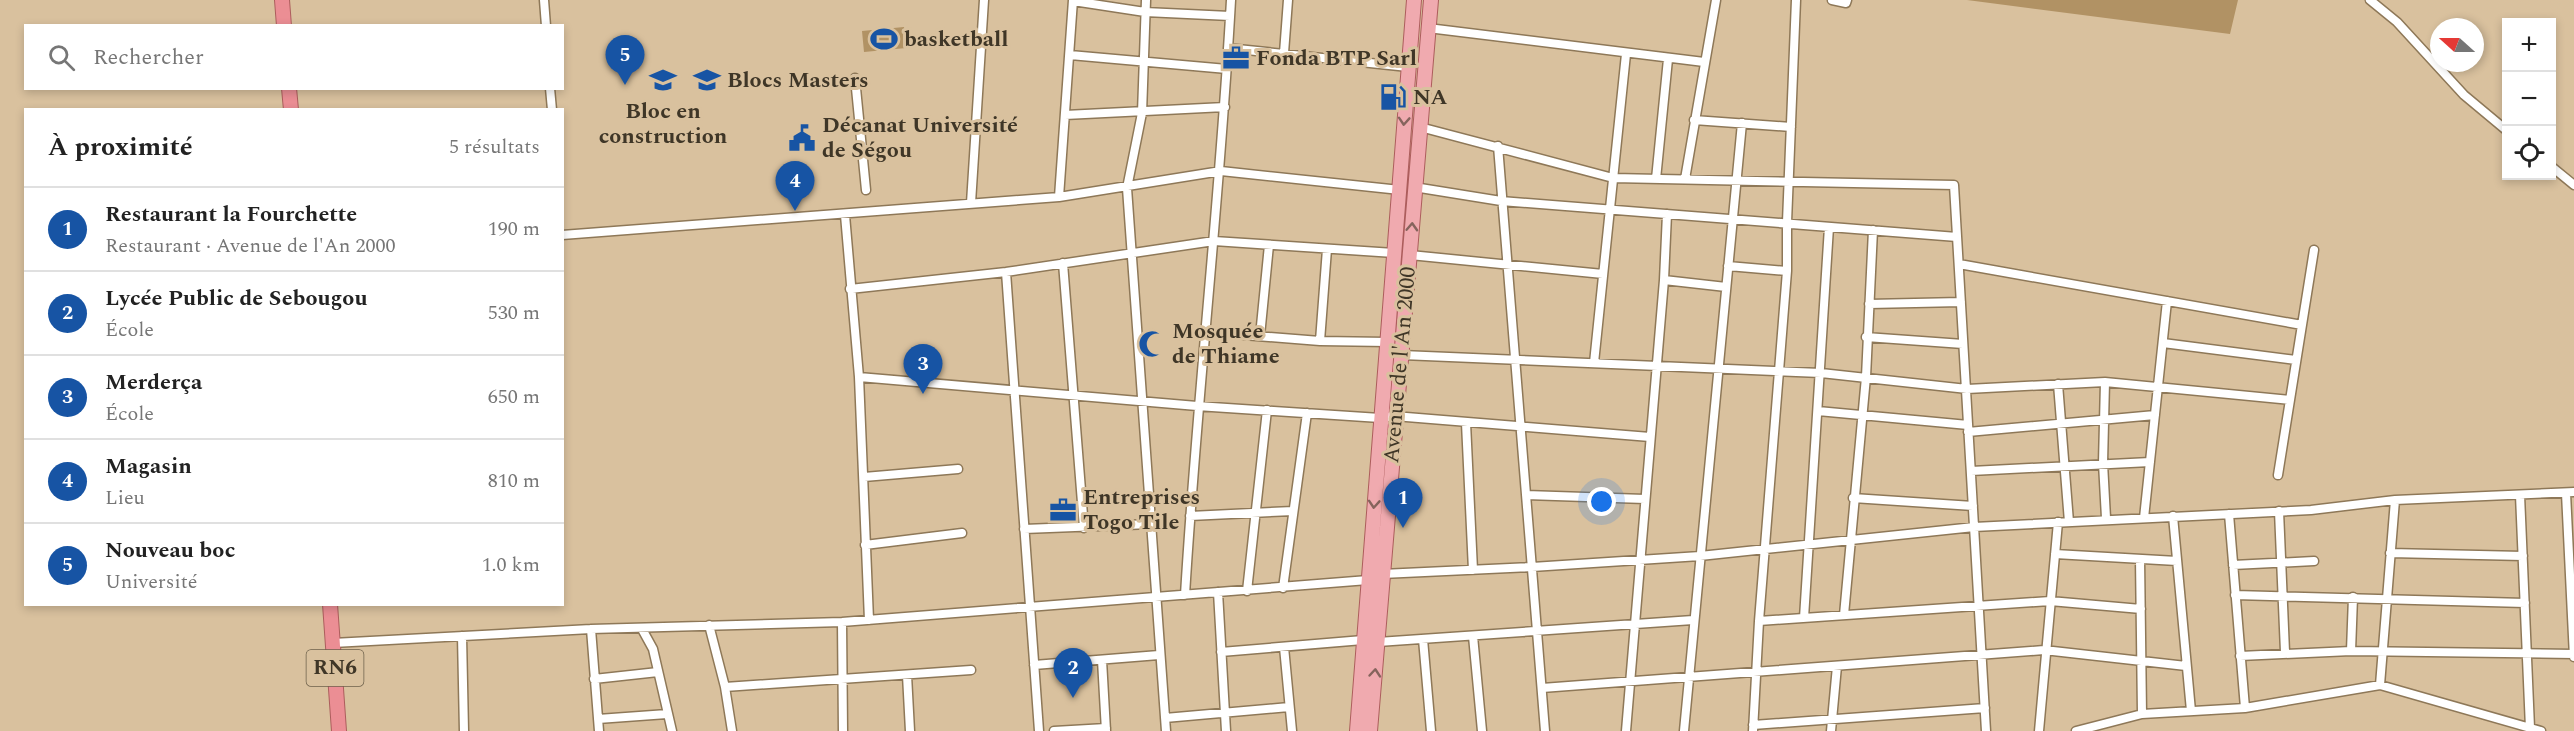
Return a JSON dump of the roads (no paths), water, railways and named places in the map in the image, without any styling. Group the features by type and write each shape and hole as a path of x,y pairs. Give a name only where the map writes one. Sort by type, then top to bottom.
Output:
{"highway":[{"path":"282,0 284,24"},
{"path":"289,90 291,108"},
{"name":"RN6","path":"330,606 339,731"}],"main road":[{"name":"Avenue de l'An 2000","path":"1371,731 1382,574 1388,342 1414,0"},
{"name":"Avenue de l'An 2000","path":"1357,731 1368,580 1387,417 1402,355 1431,0"}],"street":[{"path":"544,0 546,24"},
{"path":"971,203 984,0"},
{"path":"1059,197 1073,0 1145,12 1230,16"},
{"path":"1146,0 1142,113 1127,188 1166,731"},
{"path":"1185,595 1197,406 1221,171 1231,0"},
{"path":"1284,53 1288,0"},
{"path":"1685,179 1716,0"},
{"path":"1796,0 1786,222 1787,271 1759,621 1753,728 1832,719 1985,708"},
{"path":"1832,0 1846,3 1847,0"},
{"path":"2370,0 2397,22 2464,95 2502,127"},
{"path":"1428,28 1704,62"},
{"path":"1228,48 1408,67"},
{"path":"1594,363 1608,209 1626,54"},
{"path":"1070,55 1227,69"},
{"path":"1656,178 1668,59"},
{"path":"855,78 866,190"},
{"path":"550,90 552,108"},
{"path":"1065,115 1142,113 1224,107"},
{"path":"1694,120 1791,127"},
{"path":"1684,731 1728,266 1730,219 1742,123"},
{"path":"1420,127 1613,178 1954,185 1986,731"},
{"path":"1498,146 1545,731"},
{"path":"2556,170 2574,185"},
{"path":"564,235 1059,197 1127,188 1221,171 1400,190"},
{"path":"1414,187 1501,201 1957,237"},
{"path":"1626,731 1664,280 1667,214"},
{"path":"845,215 859,377 869,620"},
{"path":"1804,618 1829,227"},
{"path":"1844,615 1853,498 1866,377 1866,337 1873,230"},
{"path":"850,289 1006,272 1214,242 1394,253"},
{"path":"1260,336 1269,245"},
{"path":"1320,341 1327,249"},
{"path":"2278,475 2314,250"},
{"path":"1410,255 1603,274"},
{"path":"1064,264 1072,394 1084,528"},
{"path":"1959,264 2302,325"},
{"path":"1728,266 1787,271"},
{"path":"1006,272 1039,731"},
{"path":"1664,280 1726,287"},
{"path":"2144,518 2167,301"},
{"path":"1869,304 1961,302"},
{"path":"1205,332 1320,341 1388,342"},
{"path":"1866,337 1963,344"},
{"path":"2163,343 2296,360"},
{"path":"1402,355 1821,373 1917,385 1967,388 2105,382 2290,400"},
{"path":"859,377 1014,388 1197,406 1387,417 1650,437"},
{"path":"2105,382 2103,463 2106,518"},
{"path":"2058,384 2069,522"},
{"path":"1247,591 1267,410"},
{"path":"1818,411 1968,428 2155,415"},
{"path":"1283,588 1307,412"},
{"path":"1466,423 1473,570"},
{"path":"1971,471 2150,462"},
{"path":"864,477 958,469"},
{"path":"1382,574 1700,556 1974,527 2106,518 2279,511 2395,500 2570,492 2574,659"},
{"path":"1526,495 1645,499"},
{"path":"2520,495 2530,728"},
{"path":"1853,498 1973,506"},
{"path":"2380,685 2395,500"},
{"path":"1190,516 1293,511"},
{"path":"2279,511 2285,652"},
{"path":"2229,514 2245,708"},
{"path":"2173,516 2191,711"},
{"path":"2039,731 2044,650 2058,522"},
{"path":"1024,529 1151,524"},
{"path":"865,545 962,533"},
{"path":"2390,553 2523,556"},
{"path":"2055,554 2177,561"},
{"path":"2140,559 2142,714"},
{"path":"2233,565 2314,561"},
{"path":"333,643 591,629 842,622 1368,580"},
{"path":"1218,592 1226,731"},
{"path":"2235,595 2525,603"},
{"path":"2351,651 2353,597"},
{"path":"1759,621 2050,601 2141,609"},
{"path":"1378,642 1693,620"},
{"path":"842,622 843,731"},
{"path":"709,626 725,687 732,731"},
{"path":"591,629 599,731"},
{"path":"642,629 653,649 672,731"},
{"path":"462,636 464,731"},
{"path":"1473,636 1482,731"},
{"path":"1423,639 1431,731"},
{"path":"1221,652 1363,640"},
{"path":"1284,647 1292,731"},
{"path":"1542,688 2044,650 2186,666"},
{"path":"2240,656 2285,652 2351,651 2574,654"},
{"path":"1034,665 1160,655"},
{"path":"1054,731 1106,730 1102,660"},
{"path":"1831,731 1837,666"},
{"path":"725,687 971,670"},
{"path":"594,679 658,672"},
{"path":"907,675 910,731"},
{"path":"2076,731 2142,714 2245,708 2380,685 2541,731"},
{"path":"1165,718 1289,707"},
{"path":"598,719 667,714"}],"place":[{"name":"basketball","path":"884,39"},
{"name":"Fonda BTP Sarl","path":"1236,58"},
{"name":"Bloc en construction","path":"663,80"},
{"name":"Blocs Masters","path":"707,80"},
{"name":"Nouveau boc","path":"625,85"},
{"name":"NA","path":"1393,97"},
{"name":"Décanat Université de Ségou","path":"802,138"},
{"name":"Magasin","path":"795,211"},
{"name":"Mosquée de Thiame","path":"1152,344"},
{"name":"Merderça","path":"923,394"},
{"name":"Entreprises Togo Tile","path":"1063,510"},
{"name":"Restaurant la Fourchette","path":"1403,528"},
{"name":"Lycée Public de Sebougou","path":"1073,698"}]}
